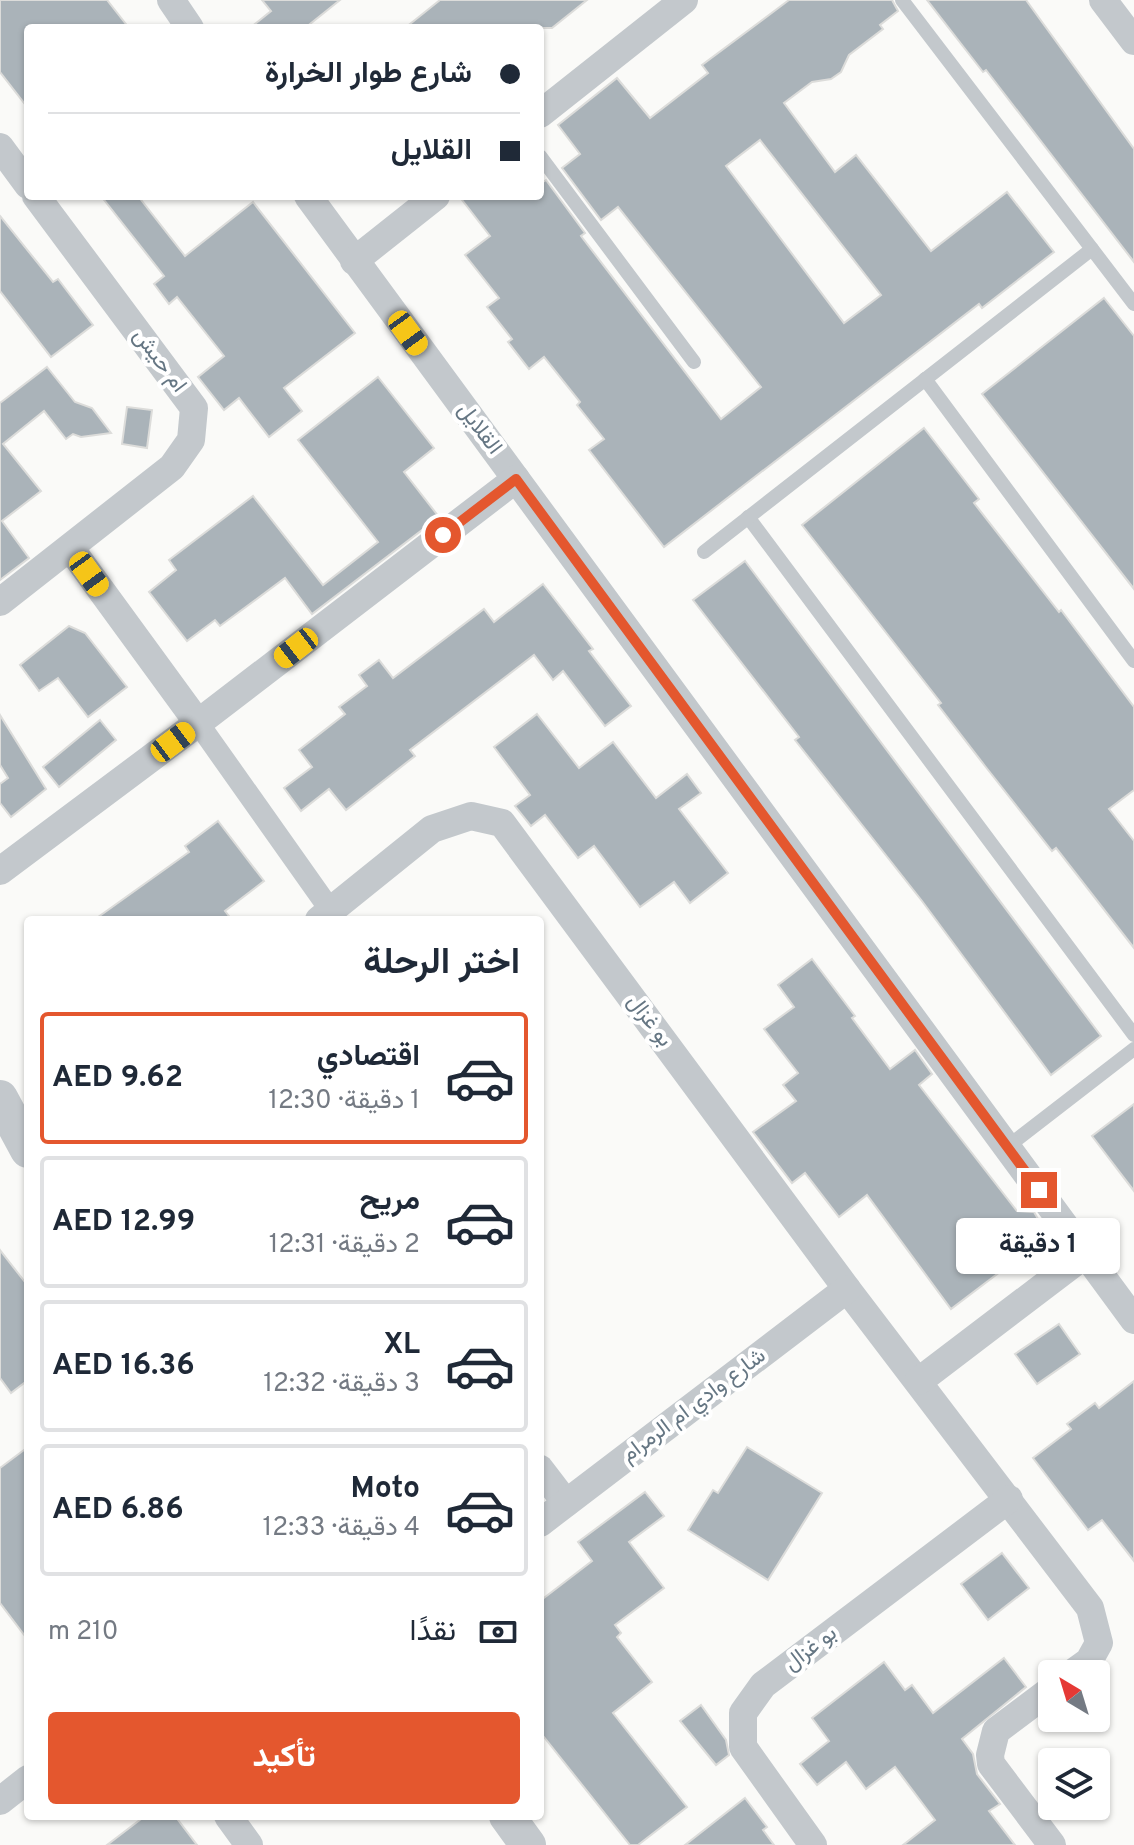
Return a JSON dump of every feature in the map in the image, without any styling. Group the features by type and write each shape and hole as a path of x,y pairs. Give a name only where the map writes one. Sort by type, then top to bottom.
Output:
{"street":[{"path":"171,0 187,24"},
{"path":"544,111 684,0"},
{"path":"1103,0 1134,41"},
{"path":"0,147 24,180"},
{"name":"ام حيش","path":"0,602 172,467 191,440 194,408 39,200"},
{"name":"القلايل","path":"311,200 1134,1320"},
{"path":"354,261 431,200"},
{"path":"0,871 516,479"},
{"path":"71,549 198,723"},
{"name":"بو غزال","path":"198,723 325,916 432,829 471,816 502,823 847,1289 1090,1608 1099,1643 1090,1660"},
{"path":"0,1098 24,1143"},
{"path":"0,1123 24,1147"},
{"path":"919,1381 1086,1254"},
{"name":"شارع وادي ام الرمرام","path":"544,1520 847,1289"},
{"path":"544,1474 566,1503"},
{"name":"بو غزال","path":"813,1845 743,1747 743,1713 763,1685 1009,1499"},
{"path":"1038,1700 996,1731 990,1755 991,1764 1052,1845"},
{"path":"0,1801 24,1782"},
{"path":"231,1820 249,1845"},
{"path":"510,1820 528,1845"}],"lane":[{"path":"902,0 1134,304"},
{"path":"544,161 694,362"},
{"path":"704,552 1092,249"},
{"path":"925,379 1134,661"},
{"path":"748,517 1134,1035"},
{"path":"1007,1147 1134,1049"}],"building":[{"path":"0,0 107,0 126,24 24,24 24,103 0,72"},
{"path":"262,0 340,0 310,24 255,24 271,11"},
{"path":"440,0 587,0 552,28 544,28 544,24 410,24"},
{"path":"789,0 892,0 898,11 880,25 883,29 849,55 841,72 831,79 812,82 784,103 835,172 856,155 931,251 1007,192 1054,252 982,308 979,304 664,547 589,450 604,439 577,405 580,402 544,357 529,369 508,342 512,339 487,307 499,298 465,255 490,236 462,200 544,200 546,180 585,233 581,236 721,419 761,387 618,207 601,220 562,168 580,154 558,125 617,78 650,118 708,73 702,65","holes":["760,140 881,295 844,323 726,166"]},
{"path":"927,0 1026,0 1134,149 1134,262 986,70 983,72"},
{"path":"104,200 141,200 185,256 253,202 355,333 284,388 302,411 269,437 239,398 224,410 198,377 224,356 177,297 169,304 154,284 164,276"},
{"path":"0,216 53,282 58,279 93,325 51,357 0,291"},
{"path":"1104,298 1134,336 1134,589 982,394"},
{"path":"47,367 75,402 92,408 111,433 81,437 73,434 66,439 44,411 3,444 41,491 2,521 29,558 0,580 0,403"},
{"path":"378,377 434,448 404,472 439,517 312,614 285,578 220,626 215,620 187,641 149,592 176,570 169,560 253,496 323,585 378,542 298,440"},
{"path":"127,407 152,410 147,448 122,444"},
{"path":"924,428 979,499 974,503 1059,612 1061,610 1134,707 1134,790 1109,809 1134,841 1134,948 1056,848 1052,851 985,766 938,705 941,703 802,525"},
{"path":"745,561 1101,1036 1051,1075 922,901 795,740 799,737 693,600"},
{"path":"543,584 593,649 589,651 631,706 605,726 563,671 553,680 534,655 410,750 415,756 346,810 329,789 301,811 284,788 312,767 299,750 345,714 339,707 367,686 359,675 379,660 393,678 484,609 494,622"},
{"path":"69,626 85,633 127,687 88,717 58,678 39,691 20,665"},
{"path":"537,714 579,768 613,742 656,798 687,774 701,793 679,809 728,873 690,903 674,882 640,907 594,846 578,858 545,815 531,826 515,806 530,795 494,747"},
{"path":"0,715 46,789 11,817 0,803 0,784 8,778 0,765"},
{"path":"100,720 116,740 59,787 43,767"},
{"path":"218,821 264,881 225,911 229,916 100,916 189,852 185,846"},
{"path":"812,959 890,1069 915,1050 932,1074 919,1085 1017,1211 1034,1212 1038,1219 1036,1257 1021,1256 951,1309 867,1195 839,1217 805,1173 792,1183 753,1132 796,1101 783,1085 798,1073 764,1029 794,1007 778,985"},
{"path":"1134,1104 1134,1191 1092,1136"},
{"path":"0,1250 24,1281 24,1383 11,1393 0,1378"},
{"path":"1059,1324 1080,1354 1037,1384 1015,1354"},
{"path":"1134,1381 1134,1561 1102,1520 1088,1530 1033,1458 1071,1429 1067,1424 1095,1403 1099,1408"},
{"path":"747,1447 822,1493 768,1580 688,1530 713,1490 718,1493"},
{"path":"24,1450 24,1635 0,1603 0,1468"},
{"path":"645,1492 664,1516 629,1542 664,1588 615,1625 621,1633 617,1637 652,1682 613,1713 687,1807 638,1845 630,1845 544,1737 544,1598 592,1561 578,1542"},
{"path":"1002,1553 1029,1588 988,1620 961,1584"},
{"path":"1004,1658 1026,1687 962,1739 973,1754 977,1774 1000,1804 989,1811 1015,1845 903,1845 935,1820 895,1767 866,1789 846,1762 817,1785 800,1764 829,1741 812,1718 884,1662 905,1690 912,1685 933,1713"},
{"path":"701,1705 726,1740 729,1755 716,1765 680,1721"},
{"path":"745,1798 767,1827 763,1830 774,1845 685,1845"},
{"path":"140,1820 178,1820 197,1845 107,1845"}],"route":[{"path":"443,535 516,479 1039,1190"}]}
